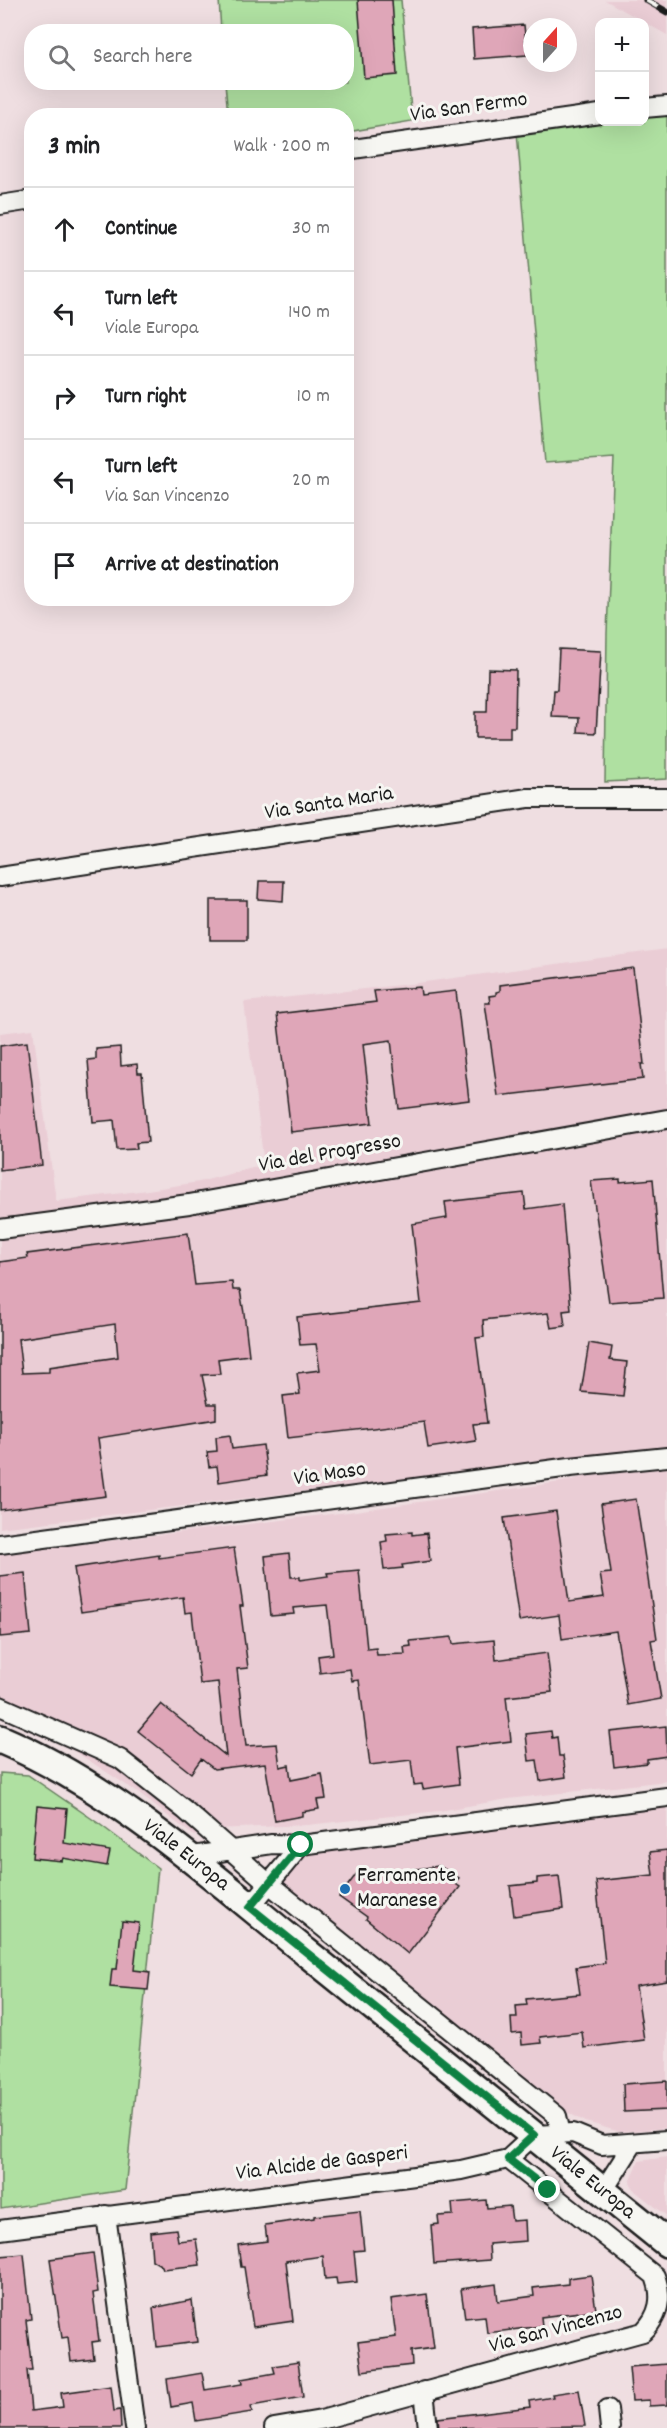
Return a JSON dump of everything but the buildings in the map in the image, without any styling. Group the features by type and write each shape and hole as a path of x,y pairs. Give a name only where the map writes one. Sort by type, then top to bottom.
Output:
{"main road":[{"name":"Viale Europa","path":"0,1739 34,1753 118,1803 667,2243"}],"street":[{"path":"649,108 667,106"},
{"name":"Via San Fermo","path":"354,149 595,115"},
{"path":"0,205 24,201"},
{"name":"Via Santa Maria","path":"0,878 528,798 667,798"},
{"name":"Via del Progresso","path":"0,1229 189,1204 667,1119"},
{"name":"Via Maso","path":"0,1544 570,1467 667,1457"},
{"path":"0,1706 120,1759 185,1810 268,1883 557,2116 561,2134"},
{"path":"186,1857 272,1844 301,1845 667,1797"},
{"path":"250,1907 301,1845"},
{"path":"534,2135 573,2133 602,2145 667,2140"},
{"name":"Via Alcide de Gasperi","path":"0,2230 461,2170 508,2159 534,2135"},
{"path":"603,2191 633,2144"},
{"path":"580,2172 587,2154 602,2145"},
{"name":"Via San Vincenzo","path":"274,2428 321,2420 643,2331 656,2315 660,2295 655,2276 508,2159"},
{"path":"106,2215 135,2428"},
{"path":"424,2391 428,2428"},
{"path":"608,2409 610,2428"}],"shaded area":[{"path":"605,0 667,0 667,35 649,25 649,18 637,18"},
{"path":"667,949 667,1451 505,1467 0,1528 0,1033 33,1029 56,1201 148,1190 199,1182 264,1165 244,1002 410,984"},
{"path":"667,1468 667,1781 508,1799 439,1811 307,1825 214,1829 194,1836 134,1790 56,1739 0,1714 0,1554 348,1512 568,1481 582,1477"},
{"path":"667,1807 667,2128 620,2132 586,2122 559,2108 266,1893 282,1875 313,1851 442,1837 512,1825"},
{"path":"667,2157 667,2216 635,2191 630,2182 639,2161"}],"green space":[{"path":"219,0 401,0 412,121 354,131 354,108 227,108 226,90 354,90 354,24 221,24"},
{"path":"667,113 667,779 605,782 607,633 614,458 545,463 517,132 595,123 595,126 649,126 649,115"},
{"path":"0,1773 28,1775 158,1868 125,2190 1,2209"}],"railway":[{"path":"646,0 667,12"}],"place":[{"name":"Ferramente Maranese","path":"345,1889"}],"route":[{"path":"301,1845 250,1907 534,2135 508,2159 548,2190"}]}
